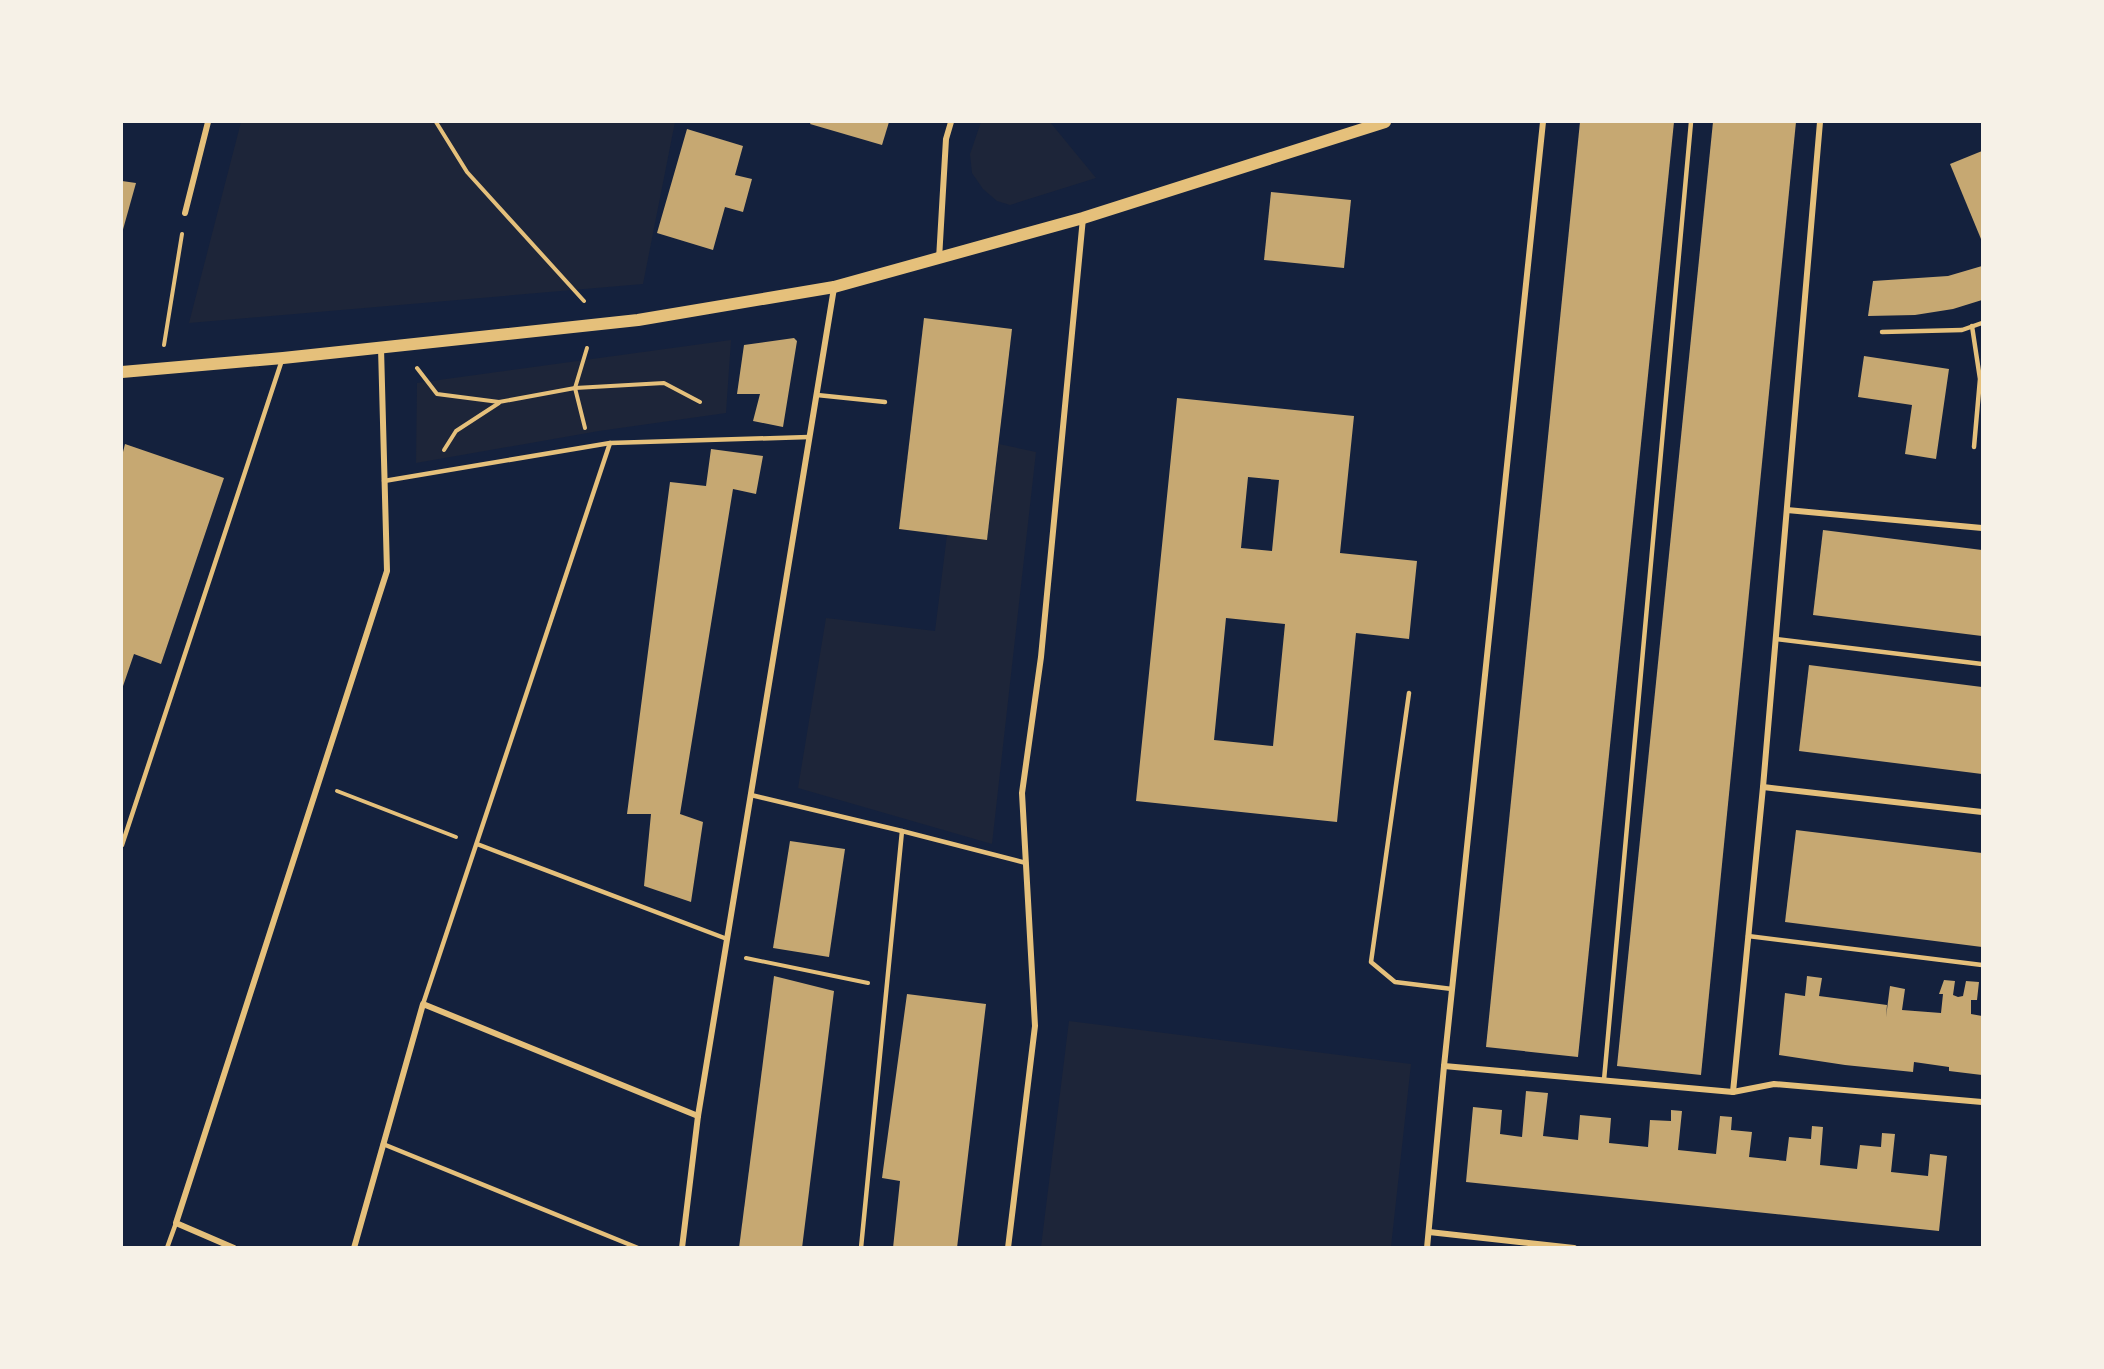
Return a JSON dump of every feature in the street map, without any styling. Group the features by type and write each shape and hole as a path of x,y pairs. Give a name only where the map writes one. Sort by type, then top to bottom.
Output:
{"main road":[{"path":"122,372 283,358 638,320 834,287 1083,218 1385,122"}],"street":[{"path":"185,213 208,122"},
{"path":"939,259 946,139 951,122"},
{"path":"1427,1248 1543,122"},
{"path":"1733,1092 1763,787 1820,122"},
{"path":"1008,1248 1035,1026 1022,793 1041,657 1083,218"},
{"path":"682,1248 698,1116 834,287"},
{"path":"234,1248 176,1223 387,571 381,347"},
{"path":"1787,510 1983,528"},
{"path":"1763,787 1983,812"},
{"path":"354,1248 423,1004 698,1116"},
{"path":"1444,1066 1733,1092 1774,1084 1983,1102"},
{"path":"1429,1232 1574,1248"}],"lane":[{"path":"1604,1080 1691,122"},
{"path":"1882,332 1962,330 1983,323"},
{"path":"1972,326 1980,379 1974,447"},
{"path":"122,845 283,358"},
{"path":"817,395 885,402"},
{"path":"384,481 610,443 810,437"},
{"path":"423,1004 610,443"},
{"path":"1776,639 1983,664"},
{"path":"1409,693 1371,962 1395,982 1452,989"},
{"path":"751,795 1026,863"},
{"path":"861,1248 902,831"},
{"path":"477,844 727,939"},
{"path":"1748,936 1983,965"},
{"path":"383,1144 638,1248"},
{"path":"167,1248 176,1223"}],"path":[{"path":"436,122 467,171 599,324 575,388 589,446"},
{"path":"160,367 185,213"},
{"path":"400,345 436,394 499,402 575,388 664,383 700,402"},
{"path":"428,473 456,430 499,402"},
{"path":"318,784 477,844"},
{"path":"725,954 886,987"}],"shaded area":[{"path":"241,122 675,122 643,284 189,323"},
{"path":"981,122 1050,122 1096,178 1010,205 997,201 983,189 972,173 970,154"},
{"path":"731,340 726,413 599,431 416,463 417,383"},
{"path":"999,444 1036,452 992,844 798,788 826,618 935,631 947,535 987,540"},
{"path":"1069,1021 1411,1064 1391,1247 1041,1247"}],"building":[{"path":"811,122 889,122 882,145 810,124"},
{"path":"1580,122 1674,122 1578,1057 1486,1047"},
{"path":"1713,122 1796,122 1701,1075 1617,1066"},
{"path":"687,129 743,146 735,175 752,179 743,212 725,207 713,250 657,233"},
{"path":"1982,151 1982,238 1981,239 1950,164"},
{"path":"122,181 136,183 122,233"},
{"path":"1271,192 1351,200 1344,268 1264,260"},
{"path":"1982,266 1982,300 1953,309 1915,315 1868,316 1873,281 1948,276"},
{"path":"924,318 1012,329 987,540 899,529"},
{"path":"794,338 797,341 783,427 753,421 760,394 737,394 744,345"},
{"path":"1864,356 1949,369 1936,459 1905,454 1912,405 1858,397"},
{"path":"1177,398 1354,416 1340,553 1417,561 1409,639 1356,633 1337,822 1136,801","holes":["1248,477 1279,480 1272,551 1241,548","1226,618 1285,624 1273,746 1214,740"]},
{"path":"125,444 224,478 161,664 134,654 122,689 122,456"},
{"path":"711,449 763,456 756,494 733,489 680,814 703,822 691,902 644,886 651,814 627,814 670,482 706,486"},
{"path":"1823,530 1982,550 1982,636 1813,615"},
{"path":"1809,665 1982,687 1982,774 1799,751"},
{"path":"1796,830 1982,853 1982,947 1785,922"},
{"path":"790,841 845,849 829,957 773,948"},
{"path":"774,976 834,991 802,1248 739,1248"},
{"path":"1807,976 1822,978 1819,996 1887,1005 1886,1017 1890,986 1905,989 1902,1010 1941,1013 1943,994 1939,994 1944,980 1955,981 1953,995 1958,997 1963,996 1966,981 1979,982 1977,1000 1971,1000 1971,1014 1982,1016 1982,1075 1949,1071 1949,1067 1914,1062 1913,1072 1779,1055 1785,993 1805,996"},
{"path":"907,994 986,1004 957,1248 893,1248 900,1181 882,1178"},
{"path":"1526,1091 1548,1093 1543,1136 1578,1140 1580,1115 1611,1118 1609,1143 1648,1147 1650,1120 1671,1121 1671,1110 1682,1111 1678,1150 1716,1154 1720,1116 1732,1117 1731,1130 1752,1132 1749,1157 1786,1161 1789,1137 1811,1139 1812,1126 1823,1127 1820,1165 1857,1169 1860,1145 1881,1147 1882,1133 1895,1134 1891,1172 1928,1176 1930,1154 1947,1156 1939,1231 1466,1182 1473,1107 1502,1110 1500,1134 1522,1137"}]}
